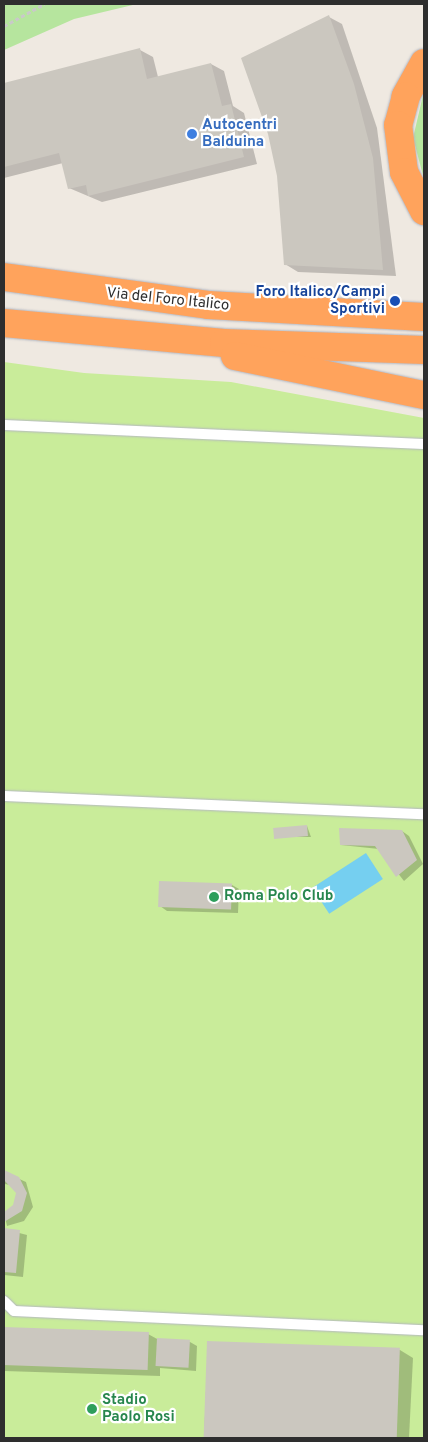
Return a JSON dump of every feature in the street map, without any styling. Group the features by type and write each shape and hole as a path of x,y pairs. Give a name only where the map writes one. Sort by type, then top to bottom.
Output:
{"highway":[{"path":"424,63 406,96 398,125 404,172 424,211"},
{"name":"Via del Foro Italico","path":"4,277 208,305 424,316"},
{"path":"4,323 156,337 424,350"},
{"path":"156,337 335,380 424,395"}],"lane":[{"path":"4,425 424,444"},
{"path":"4,796 424,814"},
{"path":"4,1301 14,1311 424,1330"}],"path":[{"path":"4,26 44,4"}],"green space":[{"path":"4,4 137,4 74,19 4,50"},
{"path":"424,91 424,179 413,138"},
{"name":"Roma Polo Club","path":"4,362 84,373 231,382 424,418 424,1438 4,1438"}],"water":[{"path":"366,853 383,879 329,914 312,888"}],"building":[{"path":"329,15 354,84 373,158 383,270 284,265 277,176 268,134 241,58"},
{"path":"140,48 147,79 211,63 222,106 231,104 244,157 88,196 86,185 68,189 59,153 4,167 4,83"},
{"path":"307,825 308,836 274,839 273,828"},
{"path":"339,828 402,830 417,860 396,877 375,846 340,845"},
{"path":"159,881 232,884 231,910 158,907"},
{"path":"4,1170 19,1177 27,1193 22,1211 4,1222 4,1212 13,1205 16,1193 4,1180"},
{"path":"4,1228 20,1230 16,1273 4,1272"},
{"path":"4,1327 149,1332 148,1370 4,1365"},
{"path":"157,1338 190,1340 188,1368 156,1366"},
{"path":"207,1341 400,1348 397,1438 204,1438"}],"place":[{"name":"Autocentri Balduina","path":"192,134"},
{"name":"Foro Italico/Campi Sportivi","path":"395,301"},
{"name":"Roma Polo Club","path":"214,897"},
{"name":"Stadio Paolo Rosi","path":"92,1409"}]}
